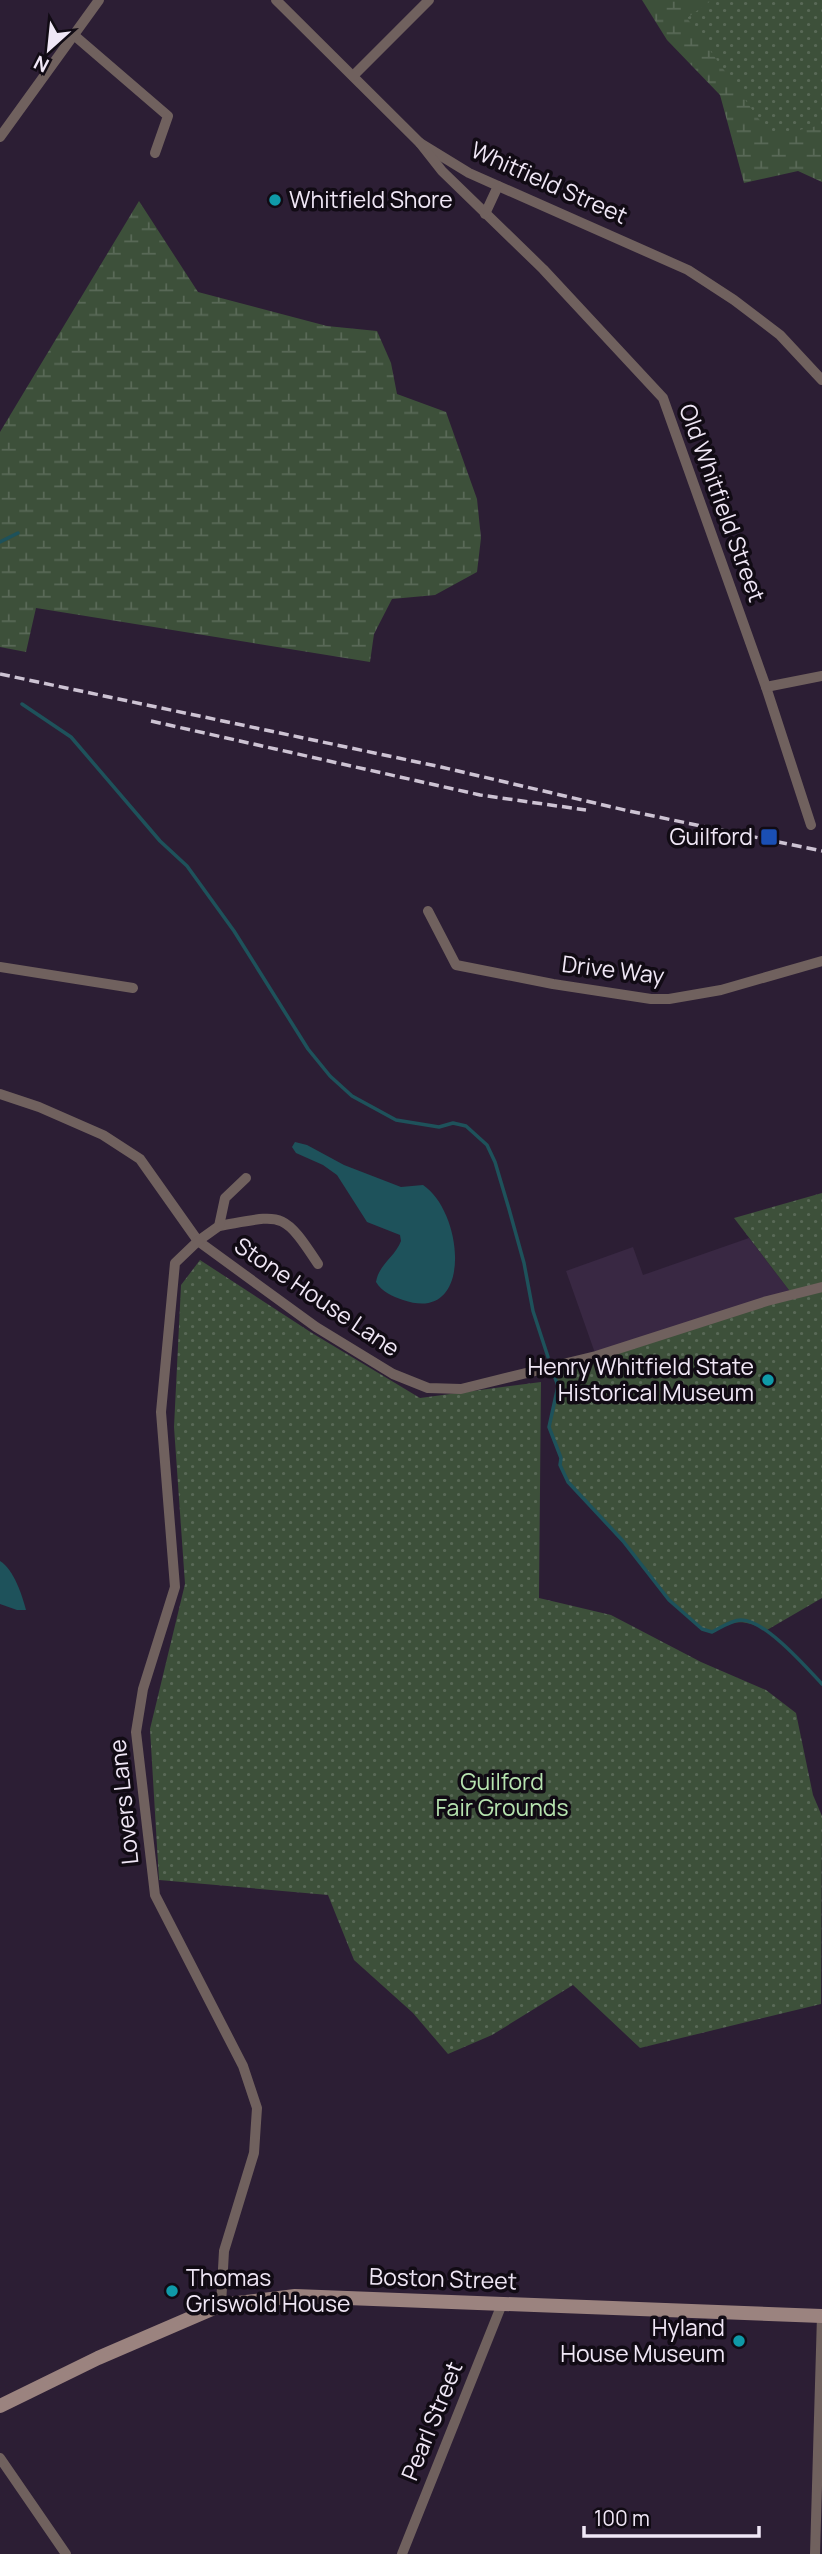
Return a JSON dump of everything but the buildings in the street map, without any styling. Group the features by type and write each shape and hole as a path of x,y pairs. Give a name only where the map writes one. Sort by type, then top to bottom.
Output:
{"main road":[{"name":"Boston Street","path":"0,2406 98,2358 221,2305 295,2296 822,2316"}],"street":[{"path":"0,137 99,0"},
{"name":"Whitfield Street","path":"276,0 420,143 469,173 688,270 780,335 822,380"},
{"path":"353,76 429,0"},
{"path":"75,36 168,116 155,153"},
{"name":"Old Whitfield Street","path":"420,143 442,171 543,269 663,398 766,687 811,825"},
{"path":"485,214 498,186"},
{"path":"766,687 822,676"},
{"name":"Drive Way","path":"428,911 456,965 651,999 678,998 721,990 822,961"},
{"path":"0,967 133,988"},
{"name":"Stone House Lane","path":"0,1094 39,1107 103,1135 140,1159 198,1241 316,1327 393,1374 428,1388 461,1389 596,1356 767,1301 822,1287"},
{"path":"246,1178 225,1198 219,1226 260,1219 286,1222 298,1234 318,1264"},
{"name":"Lovers Lane","path":"219,1226 175,1263 161,1412 175,1587 143,1689 136,1732 155,1895 243,2066 257,2108 254,2153 224,2251 221,2305"},
{"name":"Pearl Street","path":"402,2554 502,2304"},
{"path":"815,2554 822,2316"},
{"path":"0,2458 66,2554"}],"shaded area":[{"path":"295,1142 401,1187 423,1185 437,1199 447,1218 455,1262 451,1282 442,1296 426,1303 403,1300 381,1288 376,1282 378,1276 398,1247 400,1235 367,1222 337,1175 323,1165 296,1153 292,1147"},
{"path":"749,1238 792,1294 596,1356 566,1271 633,1247 643,1275"},
{"path":"0,1561 20,1590 26,1610 0,1604"}],"green space":[{"path":"642,0 822,0 822,182 798,171 744,183 720,95 667,40"},
{"path":"712,0 822,0 822,125 771,136 687,18"},
{"path":"139,201 198,292 327,326 377,331 391,363 397,394 446,412 477,499 481,538 477,572 435,595 392,599 374,634 370,662 36,608 26,652 0,647 0,432"},
{"path":"822,1193 822,1598 767,1630 740,1622 712,1632 702,1629 669,1600 623,1541 568,1482 549,1427 558,1386 551,1367 792,1294 734,1218"},
{"name":"Guilford Fair Grounds","path":"200,1260 312,1333 420,1398 541,1382 539,1598 611,1615 701,1662 766,1690 796,1713 813,1795 822,1816 821,2004 640,2048 573,1985 492,2035 448,2054 413,2013 354,1960 328,1895 159,1880 150,1729 185,1584 174,1427 181,1285"}],"waterway":[{"path":"0,542 18,533"},
{"path":"22,704 71,737 160,841 187,866 234,931 308,1049 330,1076 352,1096 396,1120 439,1127 453,1123 466,1126 487,1145 509,1209 524,1263 533,1311 548,1357"},
{"path":"554,1375 558,1386 549,1427 568,1482 623,1541 669,1600 702,1629 712,1632 738,1620 752,1622 774,1636 822,1684"}],"railway":[{"path":"0,674 822,851"},
{"path":"151,721 480,795 586,810"}],"place":[{"name":"Whitfield Shore","path":"275,200"},
{"name":"Guilford","path":"769,837"},
{"name":"Henry Whitfield State Historical Museum","path":"768,1380"},
{"name":"Thomas Griswold House","path":"172,2291"},
{"name":"Hyland House Museum","path":"739,2341"}]}
